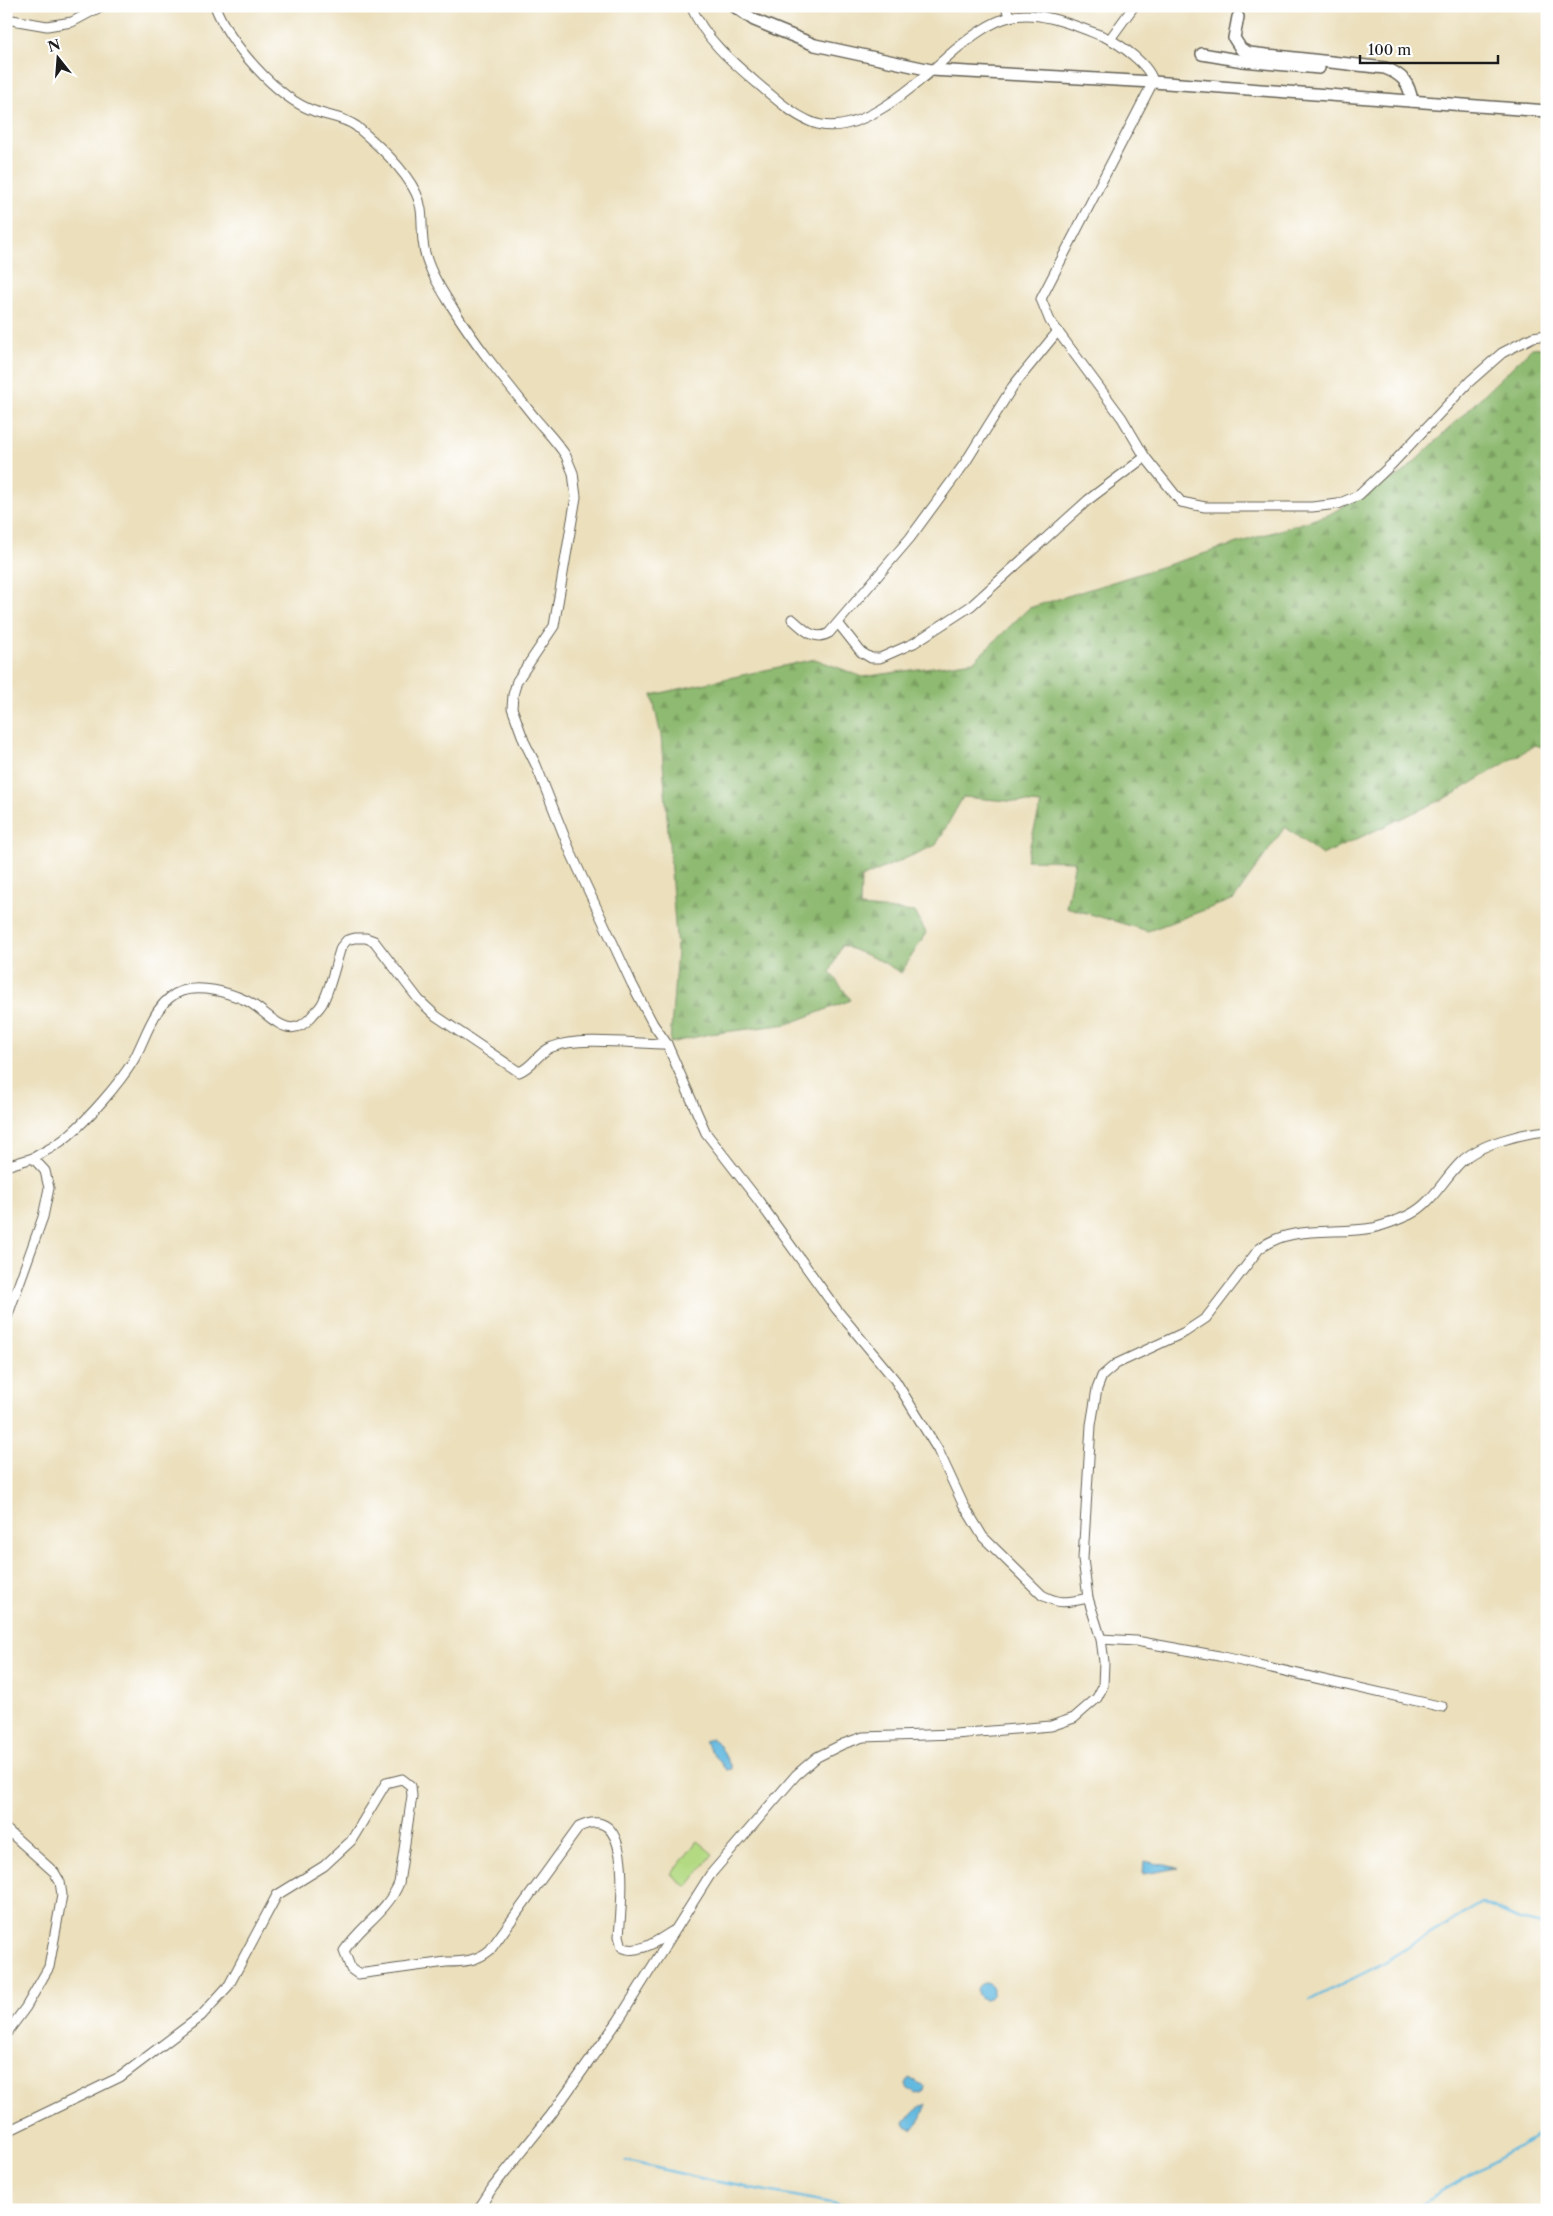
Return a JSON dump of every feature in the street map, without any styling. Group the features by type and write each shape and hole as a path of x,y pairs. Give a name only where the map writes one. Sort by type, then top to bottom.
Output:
{"main road":[{"path":"734,6 754,20 815,45 931,70 1153,82 1547,111"},
{"path":"1238,17 1234,38 1241,49 1249,53 1385,68 1405,79 1410,88 1412,101"},
{"path":"1202,54 1243,61 1341,70 1370,72 1385,68"}],"street":[{"path":"6,19 47,26 72,22 102,6"},
{"path":"215,6 220,18 254,67 286,95 313,111 354,124 405,176 417,194 424,219 423,242 429,266 454,310 482,352 566,456 573,473 576,497 554,626 517,681 512,708 571,853 632,984 667,1044 706,1134 758,1200 837,1310 895,1380 938,1450 963,1504 984,1537 1042,1595 1054,1601 1064,1603 1088,1598"},
{"path":"690,6 716,46 732,62 774,98 808,121 815,123 854,123 869,117 976,33 1010,17 1036,16 1070,23 1110,39 1146,66 1153,82 1042,299 1044,308 1058,331 1122,418 1145,457 1184,504 1205,507 1294,508 1338,504 1359,495 1392,464 1469,382 1502,353 1534,337 1547,335"},
{"path":"1005,6 1010,17"},
{"path":"1110,39 1134,6"},
{"path":"792,619 810,634 820,637 829,633 910,538 965,463 1013,386 1058,331"},
{"path":"838,623 861,652 871,658 880,658 914,643 971,606 1088,500 1145,457"},
{"path":"6,1166 33,1158 68,1137 103,1099 132,1062 163,1005 171,997 181,991 209,989 246,1000 273,1021 288,1028 296,1028 307,1021 321,1005 341,947 355,938 366,938 380,947 403,981 436,1016 519,1072 530,1067 546,1050 567,1043 667,1044"},
{"path":"478,2210 493,2187 551,2115 618,2021 710,1875 796,1775 817,1757 843,1744 863,1737 955,1734 1051,1726 1074,1718 1097,1698 1103,1686 1104,1662 1101,1639 1088,1598 1083,1559 1091,1425 1097,1389 1102,1376 1116,1364 1185,1332 1206,1318 1259,1249 1270,1240 1285,1235 1372,1228 1392,1222 1409,1215 1426,1204 1462,1161 1478,1149 1547,1131"},
{"path":"6,1320 43,1217 49,1188 45,1171 33,1158"},
{"path":"1101,1639 1136,1641 1219,1656 1305,1677 1444,1706"},
{"path":"6,2132 120,2077 201,2016 229,1985 277,1895 324,1866 351,1841 386,1783 394,1780 402,1779 411,1786 412,1796 399,1883 394,1896 350,1941 344,1951 344,1956 351,1969 358,1974 446,1962 461,1962 482,1956 496,1942 579,1827 590,1822 600,1823 610,1829 617,1843 622,1861 619,1936 622,1947 627,1950 637,1949 675,1930"},
{"path":"6,1829 54,1872 60,1882 62,1895 49,1967 26,2007 6,2034"}],"green space":[{"path":"1547,347 1547,748 1535,745 1452,795 1322,855 1285,827 1234,899 1148,931 1066,907 1075,861 1026,860 1041,804 963,797 936,845 861,878 860,907 915,912 926,933 901,973 881,961 842,945 830,972 851,1000 788,1024 709,1034 670,1043 677,951 661,736 652,695 815,659 863,677 974,661 1029,608 1328,515 1403,473 1532,348"},
{"path":"697,1841 713,1854 687,1887 671,1875"}],"water":[{"path":"712,1739 719,1744 732,1769 726,1770 704,1741"},
{"path":"1144,1861 1179,1868 1143,1874"},
{"path":"982,1983 988,1983 993,1988 991,1997 982,1999 977,1994 977,1988"},
{"path":"909,2078 924,2086 923,2092 917,2094 908,2089 906,2084"},
{"path":"927,2104 921,2119 912,2130 906,2127 904,2123 913,2112"}],"waterway":[{"path":"1310,2000 1372,1969 1482,1903 1519,1920 1547,1926"},
{"path":"1410,2210 1547,2130"},
{"path":"626,2161 713,2181 848,2206 852,2210"}]}
